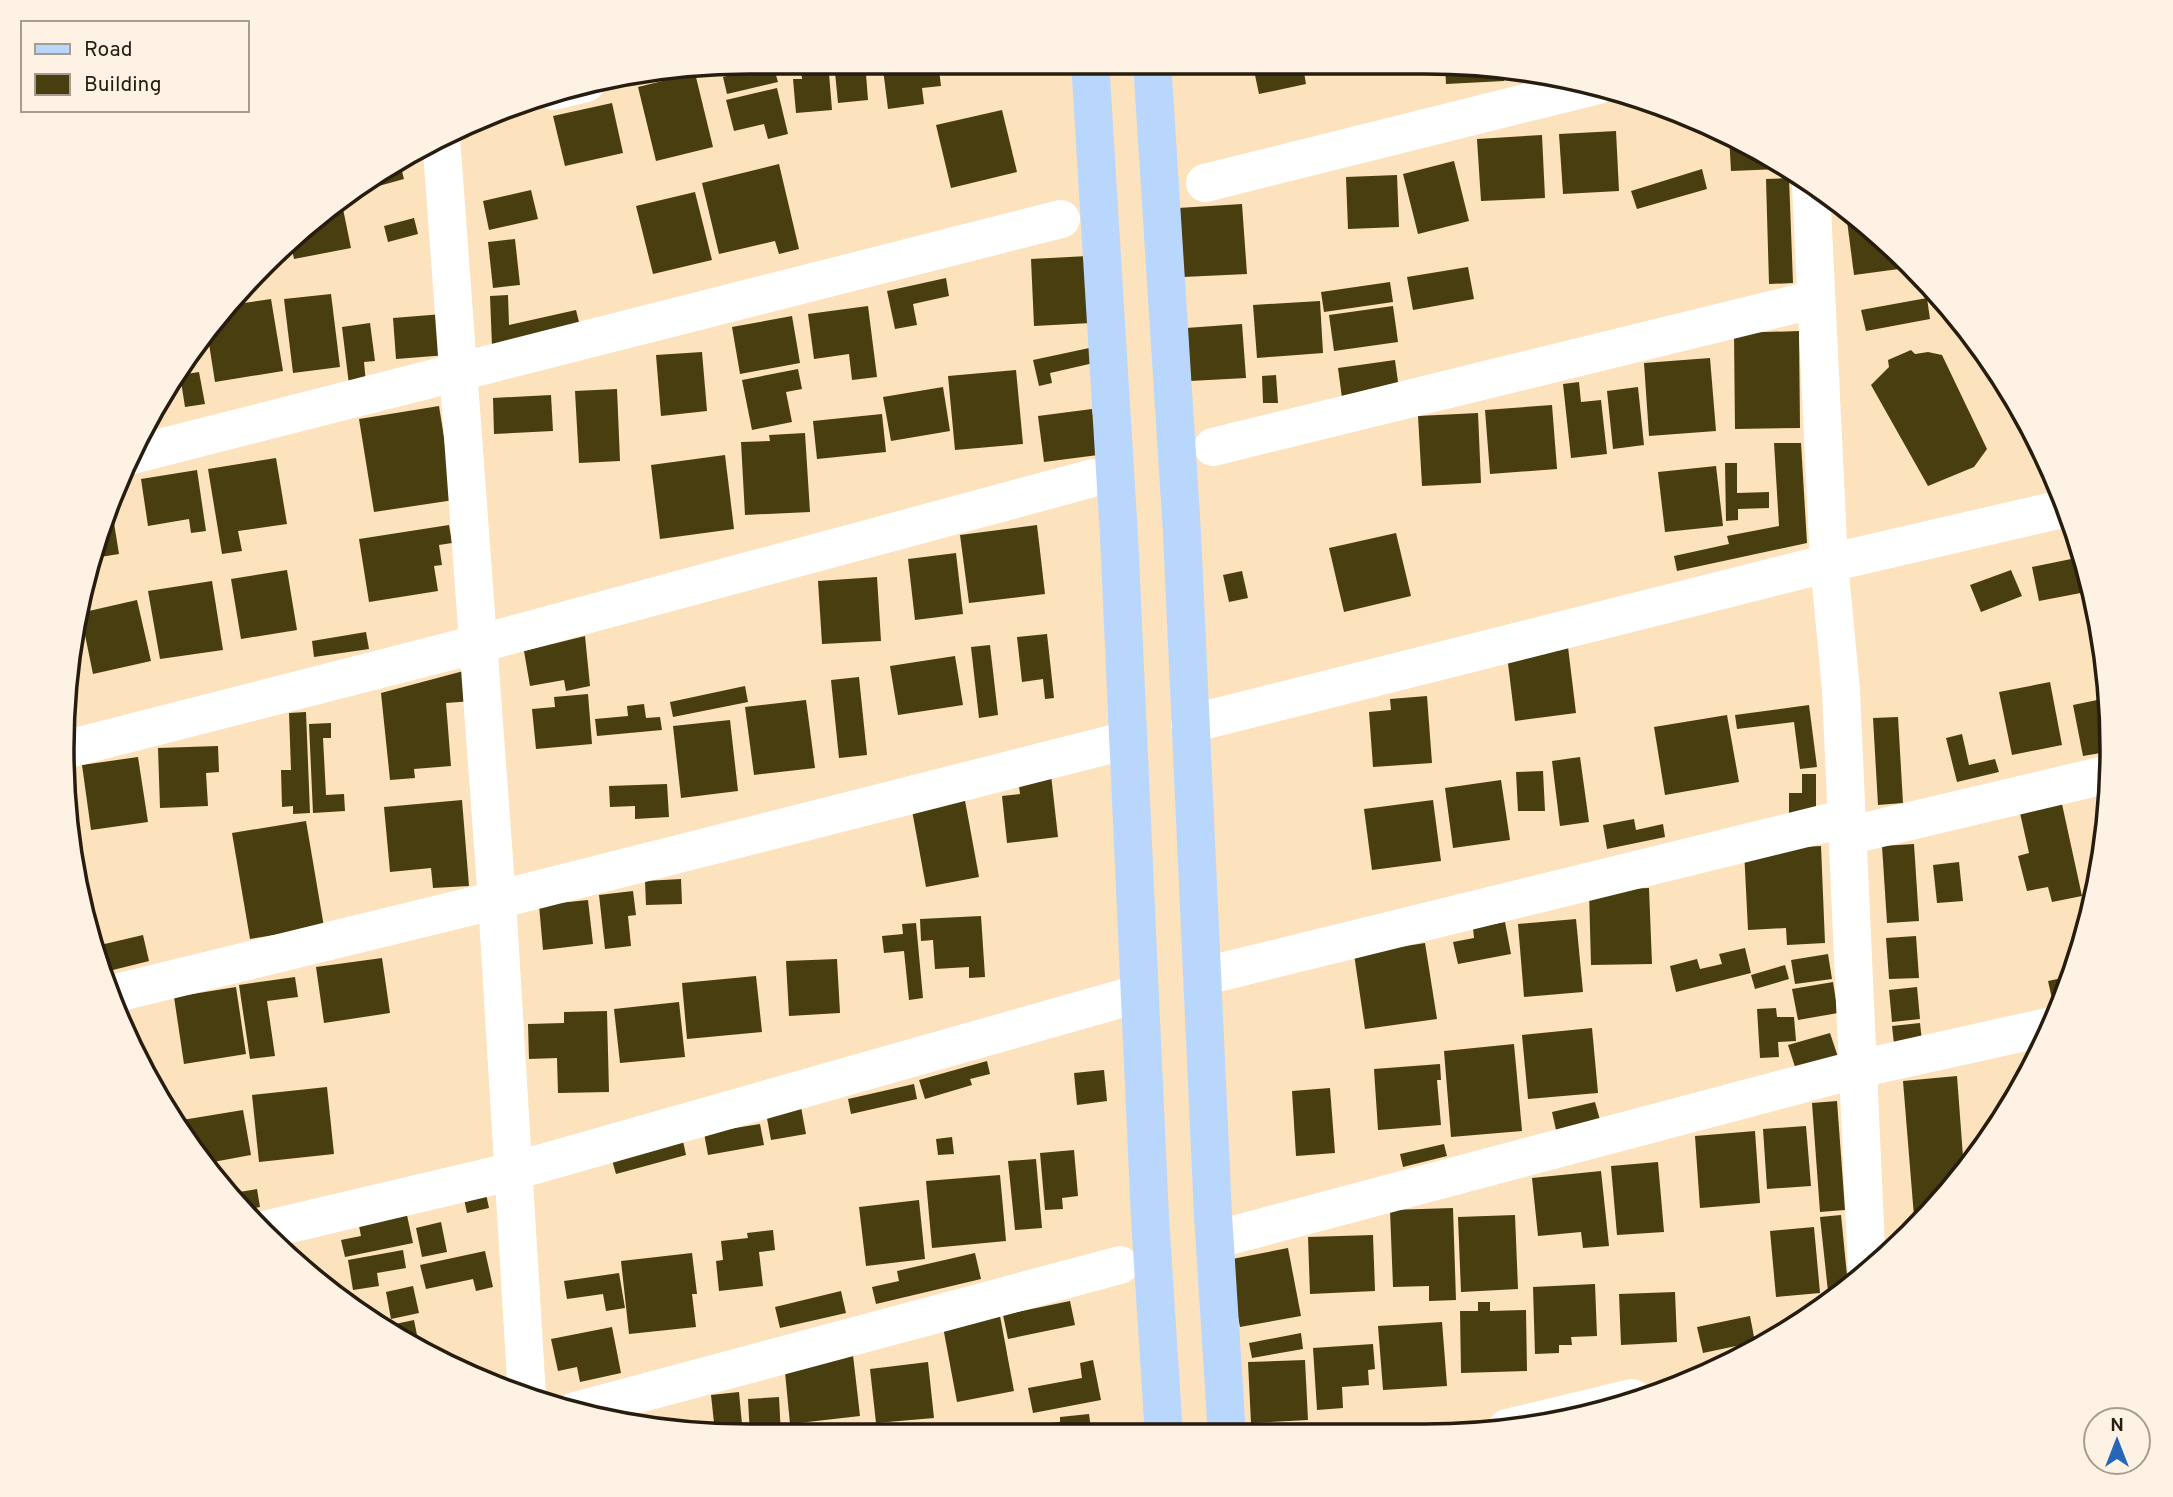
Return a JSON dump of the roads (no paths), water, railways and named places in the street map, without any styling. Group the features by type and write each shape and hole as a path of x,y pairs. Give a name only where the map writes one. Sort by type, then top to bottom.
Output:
{"main road":[{"path":"1091,73 1119,536 1150,1218 1163,1424"},
{"path":"1153,73 1182,533 1213,1215 1226,1424"}],"street":[{"path":"1205,183 1575,91"},
{"path":"442,147 497,900 526,1386"},
{"path":"1811,195 1829,563 1841,690 1866,1259"},
{"path":"142,452 1061,219"},
{"path":"1213,447 1816,299"},
{"path":"74,747 478,644 1093,478"},
{"path":"1190,724 1829,563 2056,510"},
{"path":"119,992 497,900 1128,740"},
{"path":"1217,974 1847,827 2099,776"},
{"path":"273,1228 514,1171 1127,997"},
{"path":"1233,1235 1858,1069 2038,1029"},
{"path":"596,1406 1120,1265"}]}
